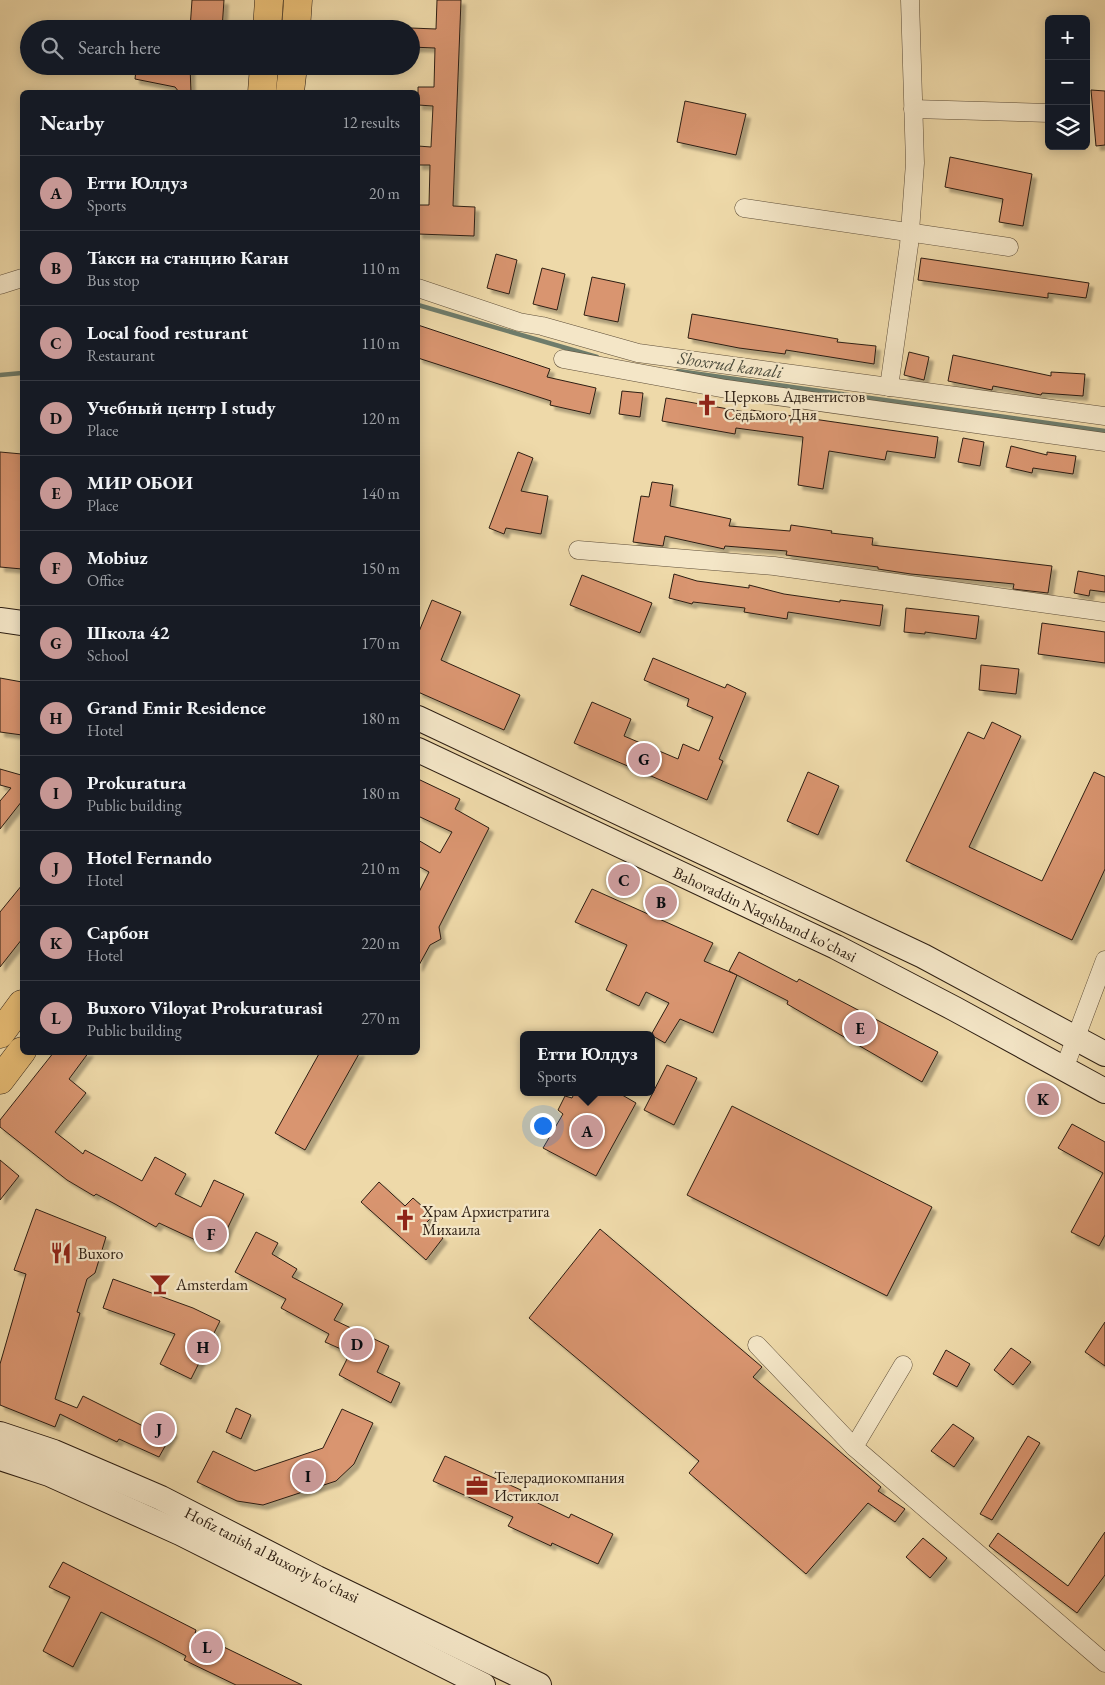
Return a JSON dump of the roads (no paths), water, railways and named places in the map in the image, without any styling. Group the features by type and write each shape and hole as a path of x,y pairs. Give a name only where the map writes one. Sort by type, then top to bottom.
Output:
{"main road":[{"path":"268,20 269,0"},
{"path":"297,20 298,0"},
{"path":"262,90 263,75"},
{"path":"290,90 291,75"},
{"path":"0,620 20,623"},
{"name":"Bahovaddin Naqshband ko'chasi","path":"420,719 923,956 1105,1054"},
{"name":"Bahovaddin Naqshband ko'chasi","path":"420,751 836,947 1105,1091"},
{"path":"0,1034 20,1007"},
{"path":"0,1080 20,1054"},
{"name":"Hofiz tanish al Buxoriy ko'chasi","path":"0,1434 54,1452 161,1498 529,1683"},
{"name":"Hofiz tanish al Buxoriy ko'chasi","path":"0,1458 49,1474 180,1533 483,1685"}],"street":[{"path":"889,387 910,233 915,163 910,0"},
{"path":"913,109 1045,113"},
{"path":"744,208 1008,247"},
{"path":"0,285 20,279"},
{"path":"420,289 519,322 542,326 638,353 1105,416"},
{"path":"563,359 726,389 1105,442"},
{"path":"578,550 774,566 1105,612"},
{"path":"1064,1069 1105,960"},
{"path":"758,1346 854,1447 1105,1663"},
{"path":"854,1447 903,1365"}],"waterway":[{"name":"Shoxrud kanali","path":"420,306 597,357"},
{"name":"Shoxrud kanali","path":"678,371 1105,431"},
{"name":"Shoxrud kanali","path":"0,375 20,373"}],"place":[{"name":"Церковь Адвентистов Седьмого Дня","path":"707,405"},
{"name":"Школа 42","path":"644,759"},
{"name":"Local food resturant","path":"624,880"},
{"name":"Такси на станцию Каган","path":"661,902"},
{"name":"МИР ОБОИ","path":"860,1028"},
{"name":"Сарбон","path":"1043,1099"},
{"name":"Етти Юлдуз","path":"587,1131"},
{"name":"Храм Архистратига Михаила","path":"405,1220"},
{"name":"Mobiuz","path":"211,1234"},
{"name":"Buxoro","path":"61,1253"},
{"name":"Amsterdam","path":"160,1284"},
{"name":"Учебный центр I study","path":"357,1344"},
{"name":"Grand Emir Residence","path":"203,1347"},
{"name":"Hotel Fernando","path":"159,1429"},
{"name":"Prokuratura","path":"308,1476"},
{"name":"Телерадиокомпания Истиклол","path":"477,1486"},
{"name":"Buxoro Viloyat Prokuraturasi","path":"207,1647"}]}
